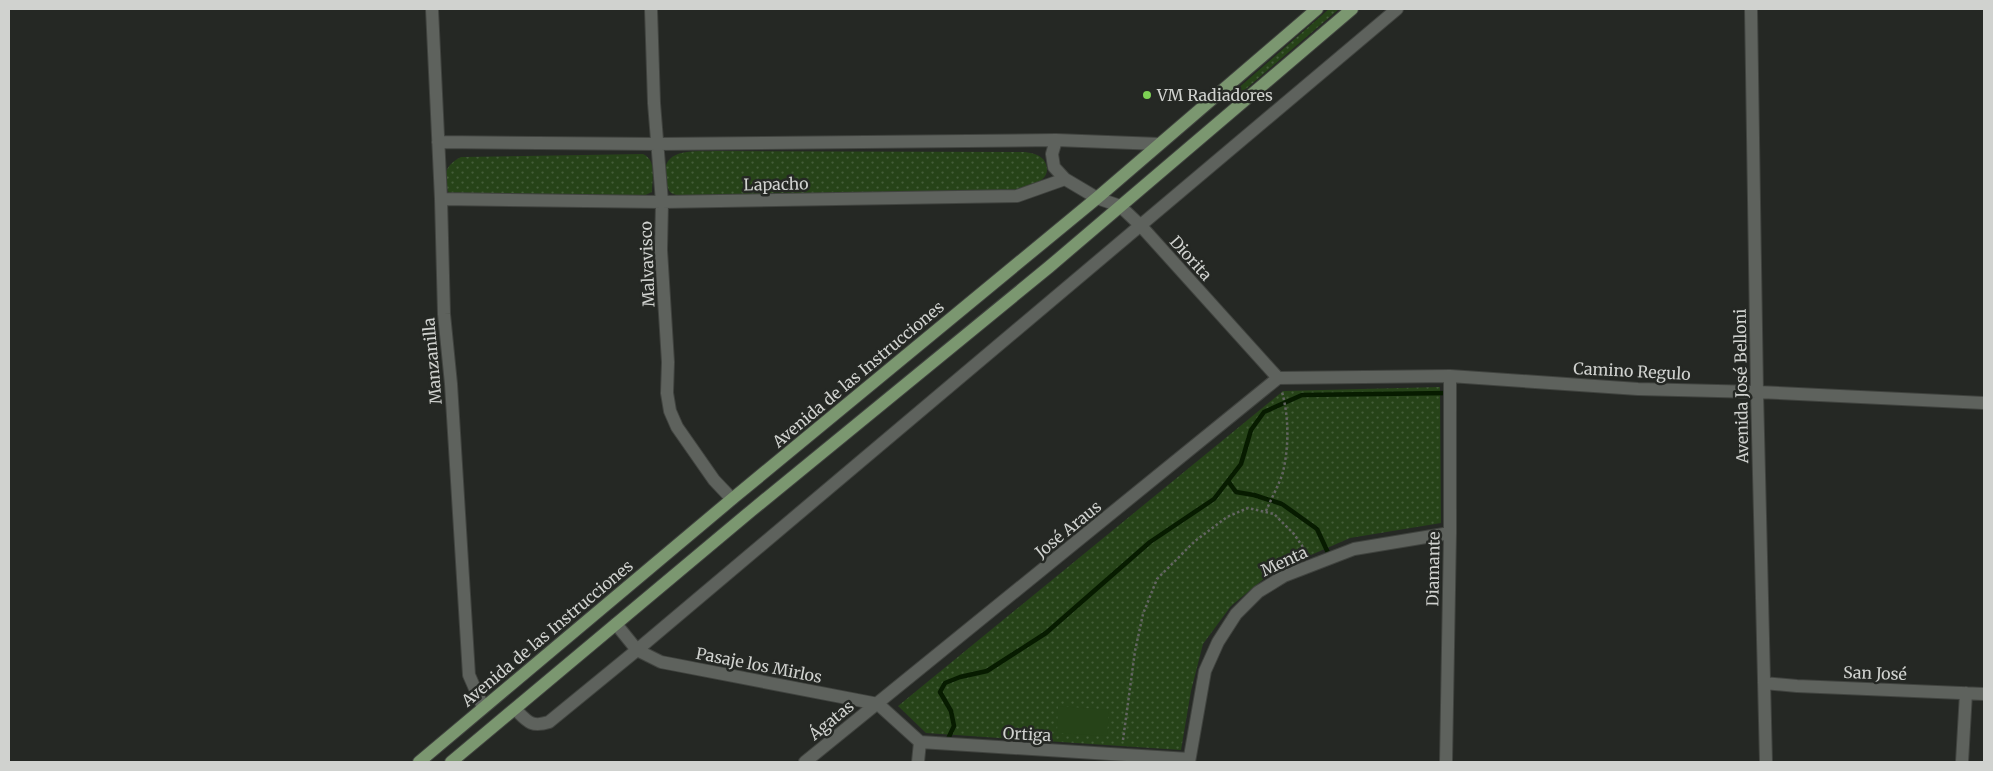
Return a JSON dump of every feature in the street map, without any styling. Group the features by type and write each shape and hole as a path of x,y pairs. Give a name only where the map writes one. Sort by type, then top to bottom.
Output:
{"main road":[{"name":"Avenida de las Instrucciones","path":"419,762 732,499 1097,198 1317,9"},
{"path":"451,762 1120,206 1352,9"}],"street":[{"name":"Manzanilla","path":"432,9 441,199 444,314 451,384 469,675 484,708"},
{"name":"Malvavisco","path":"651,9 654,104 662,202 661,250 668,362 667,393 670,411 677,426 714,480 732,499"},
{"path":"515,708 529,723 539,725 549,722 637,650 1397,9"},
{"name":"Avenida José Belloni","path":"1751,9 1757,392 1766,762"},
{"path":"438,142 658,144 1056,140 1159,144"},
{"path":"1056,140 1052,154 1054,167 1065,179"},
{"name":"Diorita","path":"1065,179 1097,198 1120,206 1141,226 1278,378"},
{"name":"Lapacho","path":"441,199 662,202 1017,196 1065,179"},
{"name":"Camino Regulo","path":"1278,378 1450,376 1638,389 1757,392 1984,404"},
{"name":"Diamante","path":"1446,762 1450,534 1450,376"},
{"name":"José Araus","path":"878,704 1278,378"},
{"name":"Menta","path":"1189,761 1205,671 1218,642 1236,614 1258,592 1284,576 1354,549 1450,534"},
{"path":"616,624 637,650"},
{"name":"Pasaje los Mirlos","path":"637,650 661,662 878,704"},
{"name":"San José","path":"1764,683 1984,694"},
{"path":"1962,762 1966,693"},
{"path":"878,704 920,742 918,762"},
{"name":"Ágatas","path":"805,762 878,704"},
{"name":"Ortiga","path":"920,742 1189,761"}],"path":[{"path":"1266,511 1283,473 1288,438 1287,409 1282,392"},
{"path":"1121,755 1142,614 1157,579 1195,541 1227,518 1248,508 1266,511 1274,514 1294,534 1315,564"}],"green space":[{"path":"1329,9 1339,9 1232,101 1228,97"},
{"path":"715,151 1025,152 1042,158 1047,170 1045,177 1031,186 998,192 681,197 671,193 665,177 666,165 670,159 682,153"},
{"path":"643,154 652,165 653,176 652,192 641,197 451,196 445,179 447,169 455,160 461,157"},
{"path":"1440,387 1441,523 1350,538 1272,572 1231,606 1203,644 1191,691 1181,750 926,733 898,706 1283,391"},
{"path":"1058,706 1109,710 1107,736 1057,733"}],"waterway":[{"path":"947,741 954,726 951,711 940,692 945,683 960,677 987,671 1046,633 1150,542 1214,499 1241,464 1251,430 1264,412 1302,395 1449,393"},
{"path":"1228,481 1236,492 1254,495 1282,504 1317,529 1330,557"}],"place":[{"name":"VM Radiadores","path":"1147,95"}]}
